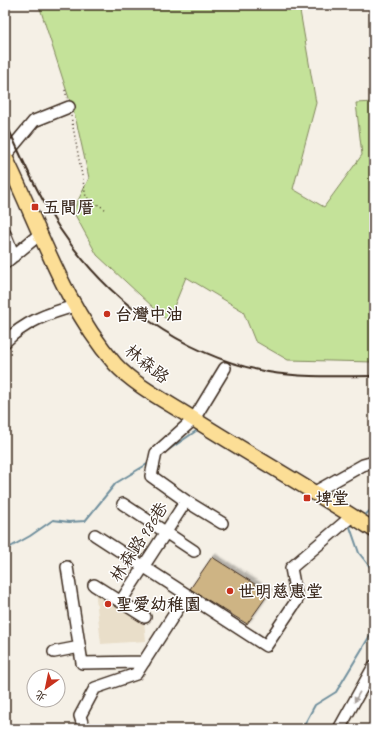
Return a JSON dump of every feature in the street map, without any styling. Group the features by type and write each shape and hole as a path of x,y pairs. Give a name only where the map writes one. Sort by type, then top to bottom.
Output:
{"main road":[{"name":"林森路","path":"5,157 40,234 81,318 116,365 146,389 374,530"}],"street":[{"path":"5,157 34,121 69,106"},
{"path":"5,234 10,259 40,234"},
{"path":"5,342 16,331 48,313 75,306"},
{"path":"194,419 225,368"},
{"name":"林森路986巷","path":"194,419 156,453 151,476 186,501 222,523"},
{"path":"313,493 364,465 374,462"},
{"name":"林森路986巷","path":"121,602 186,501"},
{"path":"123,504 194,551"},
{"path":"94,535 144,566 186,596 266,646 297,600 292,568 356,519"},
{"path":"67,567 82,663 144,662"},
{"path":"94,585 145,617"},
{"path":"84,729 80,716 95,688 136,674 186,596"},
{"path":"54,652 80,647"},
{"path":"339,729 374,666"}],"path":[{"path":"65,90 86,197 105,209"}],"shaded area":[{"name":"聖愛幼稚園","path":"95,589 144,620 146,641 101,644"}],"green space":[{"path":"39,5 299,5 316,103 293,189 324,207 362,155 356,103 374,102 374,362 288,360 255,341 243,311 186,277 168,321 97,255 73,211 89,178 76,120"}],"building":[{"name":"世明慈惠堂","path":"212,557 269,593 247,624 190,589"}],"waterway":[{"path":"164,453 196,431"},
{"path":"5,550 30,536 53,520 69,522 85,521 116,483 149,463"},
{"path":"363,517 374,507"},
{"path":"355,523 350,527 359,553 374,572"},
{"path":"302,729 315,705 336,692 374,629"}],"railway":[{"path":"5,121 37,189 60,229 79,255 101,279 124,302 150,322 177,339 206,353 237,364 268,372 308,376 374,376"}],"place":[{"name":"五間厝","path":"35,207"},
{"name":"台灣中油","path":"107,314"},
{"name":"埤堂","path":"307,498"},
{"name":"世明慈惠堂","path":"230,591"},
{"name":"聖愛幼稚園","path":"108,604"}]}
